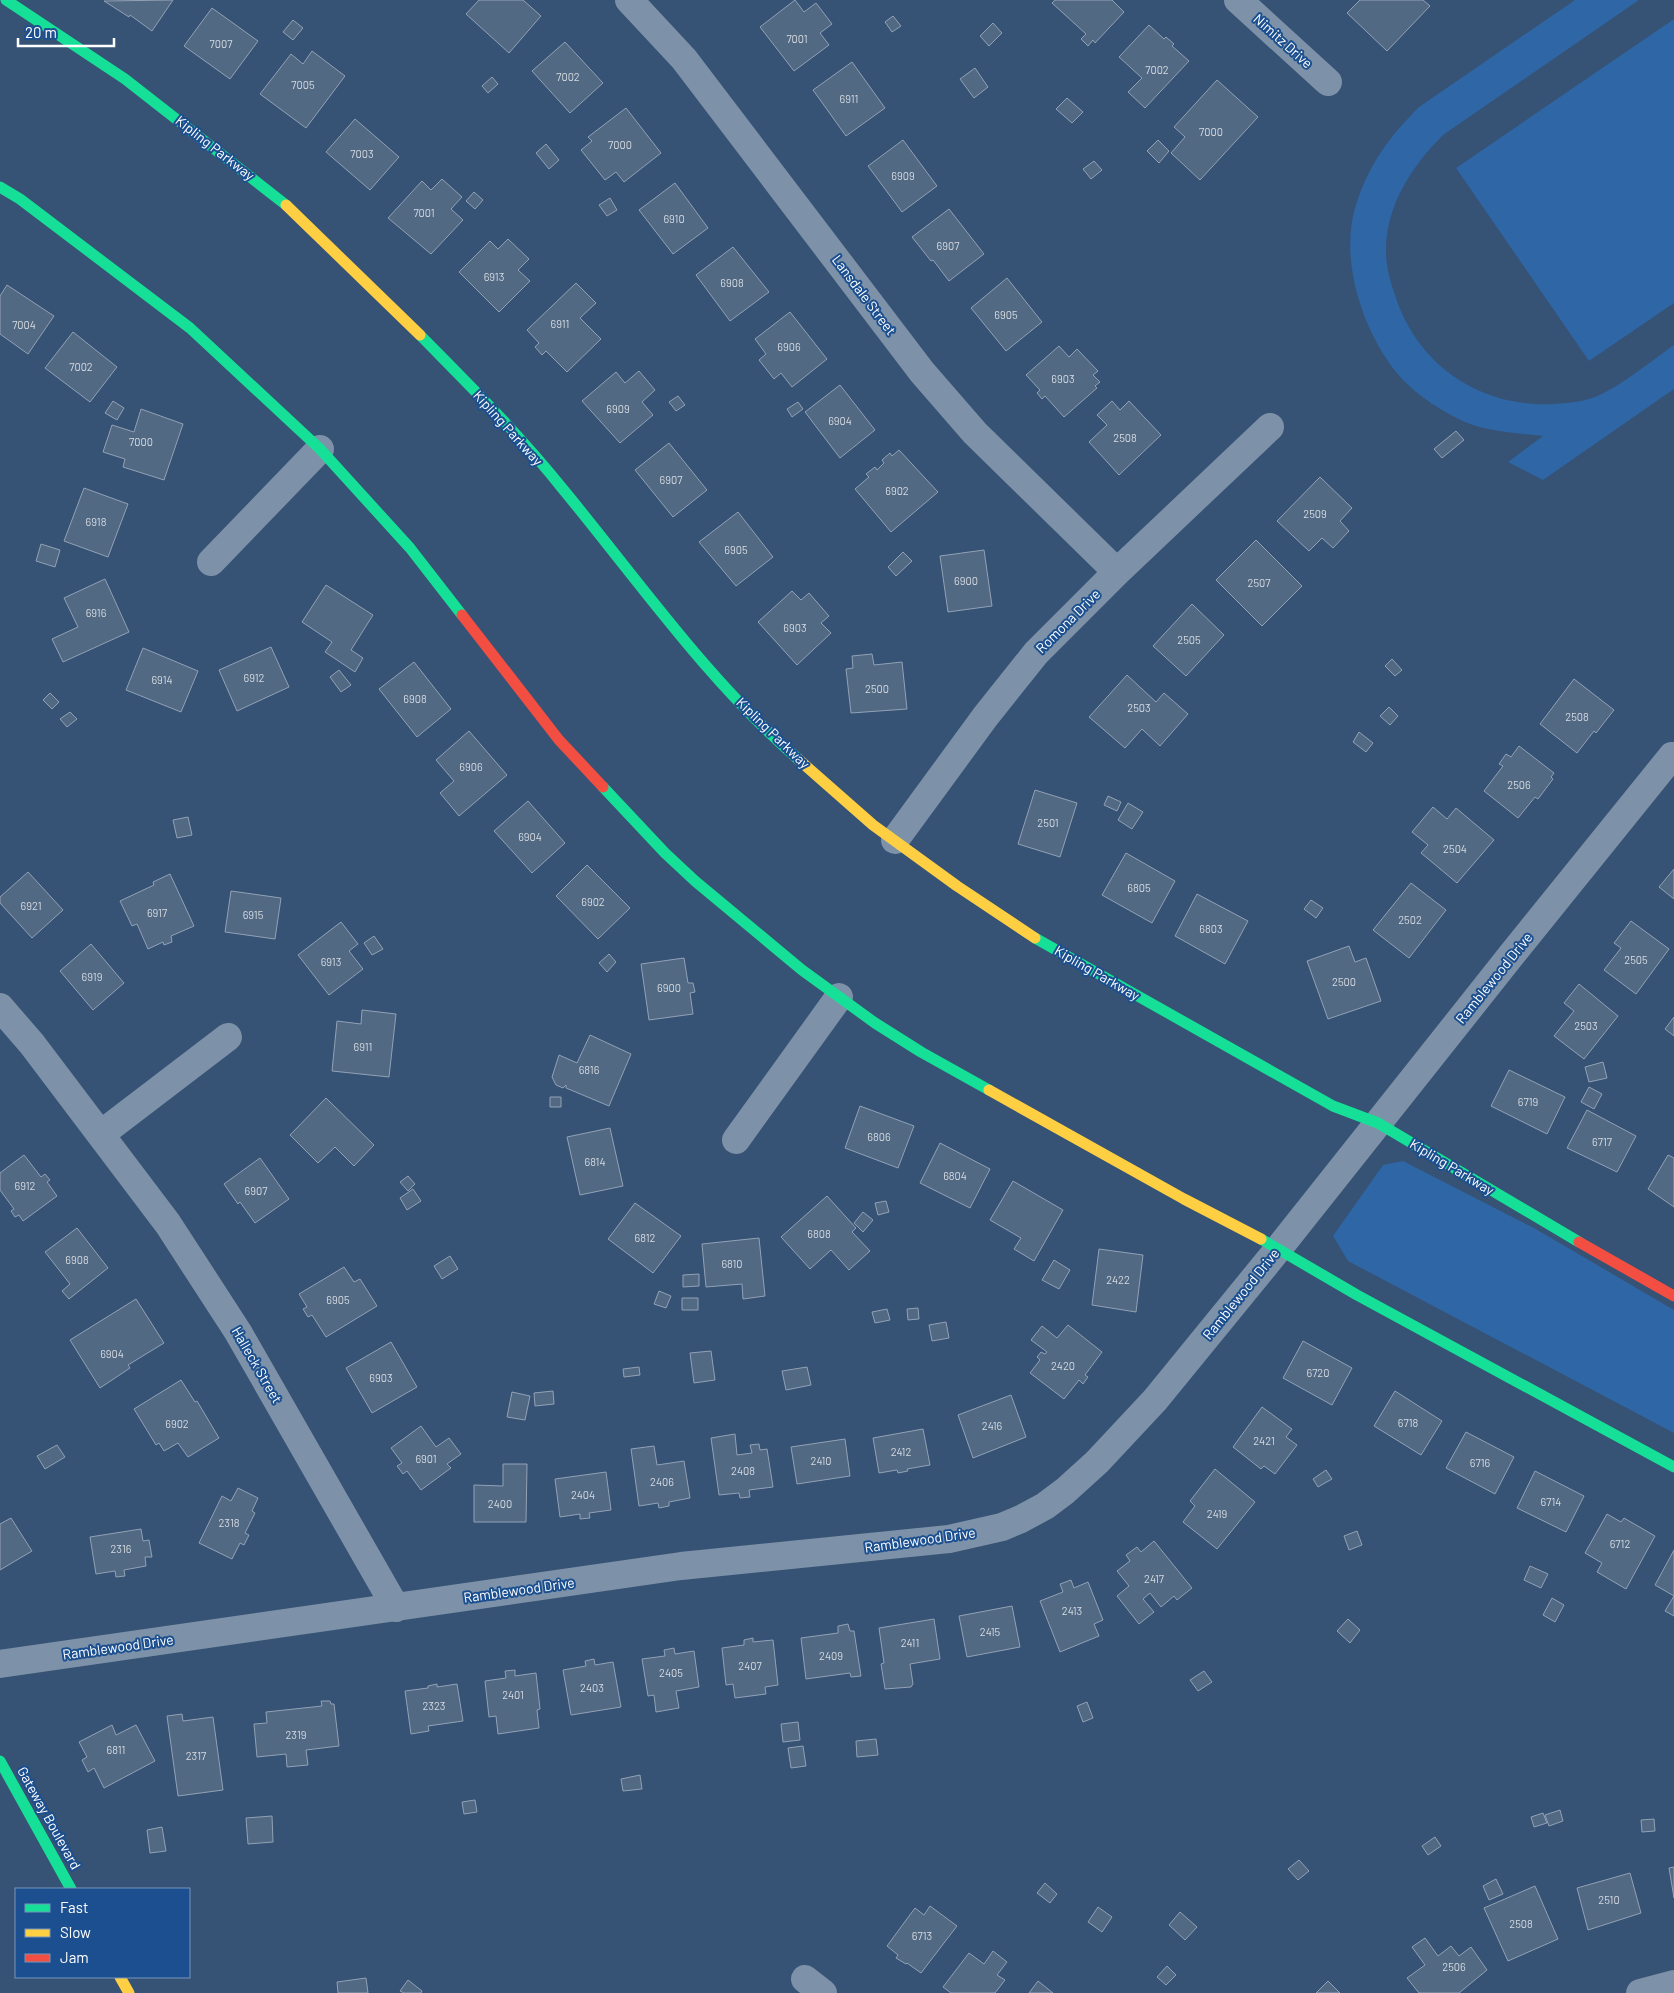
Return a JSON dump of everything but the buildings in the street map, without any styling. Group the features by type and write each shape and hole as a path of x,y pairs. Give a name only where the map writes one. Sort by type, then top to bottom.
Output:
{"street":[{"name":"Kipling Parkway","path":"6,0 125,79 277,196 421,336 495,412 560,486 696,656 785,748 873,825 957,886 1024,931 1095,973 1333,1106 1378,1123 1523,1210 1674,1296"},
{"name":"Lansdale Street","path":"629,0 690,67 922,372 975,433 1117,572"},
{"name":"Nimitz Drive","path":"1238,0 1328,82"},
{"path":"0,187 190,328 320,449 410,548 559,740 665,853 764,938 839,997 875,1023 921,1052 1184,1199 1279,1248 1357,1295 1674,1467"},
{"name":"Romona Drive","path":"895,840 985,718 1036,653 1117,572 1270,427"},
{"path":"211,562 320,449"},
{"name":"Ramblewood Drive","path":"0,1664 681,1566 949,1539 1002,1527 1045,1506 1098,1462 1155,1400 1673,757"},
{"path":"736,1140 839,997"},
{"name":"Halleck Street","path":"0,1007 32,1044 168,1224 238,1332 396,1608"},
{"path":"101,1134 228,1037"},
{"name":"Gateway Boulevard","path":"0,1761 70,1888"},
{"path":"121,1978 129,1993"},
{"path":"1640,1993 1674,1984"}],"shaded area":[{"path":"1575,0 1639,0 1443,135 1411,173 1403,187 1396,202 1387,234 1386,251 1389,273 1405,320 1419,342 1435,361 1455,377 1477,390 1501,398 1527,403 1554,404 1590,399 1605,393 1674,345 1674,389 1543,480 1508,462 1543,436 1493,430 1465,422 1423,397 1402,379 1388,362 1376,342 1358,297 1350,249 1351,227 1361,190 1374,164 1389,140 1419,107"},
{"path":"1674,19 1674,303 1589,361 1456,168"},
{"path":"1403,1161 1534,1228 1674,1310 1674,1433 1348,1261 1333,1236 1383,1165"}],"traffic: fast":[{"path":"6,0 125,79 286,205"},
{"path":"0,187 20,199 190,328 320,449 410,548 462,615"},
{"path":"420,335 529,448 703,663 733,696 798,759"},
{"path":"603,787 665,853 695,881 802,970 875,1023 921,1052 989,1090"},
{"path":"1035,938 1333,1106 1378,1123 1579,1242"},
{"path":"1261,1239 1357,1295 1674,1467"},
{"path":"0,1761 70,1888"}],"traffic: slow":[{"path":"286,205 420,335"},
{"path":"798,759 873,825 957,886 1035,938"},
{"path":"989,1090 1184,1199 1261,1239"},
{"path":"121,1978 129,1993"}],"traffic: jam":[{"path":"462,615 559,740 603,787"},
{"path":"1579,1242 1674,1296"}]}
